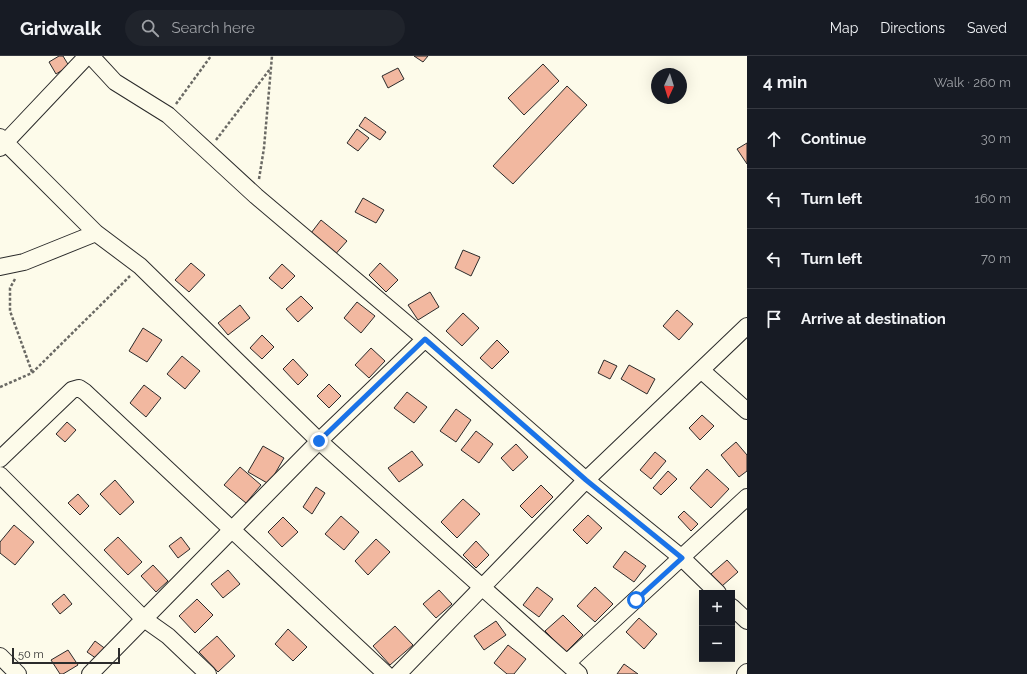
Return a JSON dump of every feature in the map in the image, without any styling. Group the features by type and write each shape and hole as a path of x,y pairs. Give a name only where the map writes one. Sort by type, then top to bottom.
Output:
{"street":[{"path":"87,56 2,142 96,233 140,266 319,441 483,586 579,674"},
{"path":"91,56 115,82 168,115 256,196 425,339 586,480 682,558 715,590"},
{"path":"0,267 24,262 96,233"},
{"path":"398,674 586,480 747,326"},
{"path":"90,674 319,441 425,339"},
{"path":"701,370 747,411"},
{"path":"0,459 72,390 79,388 386,674"},
{"path":"0,475 144,619 168,636 208,674"},
{"path":"567,663 747,497"},
{"path":"735,610 747,621"},
{"path":"0,656 18,674"}],"path":[{"path":"168,115 211,56"},
{"path":"256,196 264,148 272,56"},
{"path":"207,151 271,69"},
{"path":"24,262 10,288 10,311 32,373"},
{"path":"0,387 32,373 140,266"}],"building":[{"path":"59,56 63,56 69,66 56,74 49,62"},
{"path":"414,56 428,56 423,62"},
{"path":"543,64 559,81 524,115 508,98"},
{"path":"398,68 404,79 388,88 382,76"},
{"path":"567,86 587,105 513,184 493,166"},
{"path":"365,117 386,132 380,140 359,126"},
{"path":"357,129 369,138 358,151 347,143"},
{"path":"747,143 747,164 737,149"},
{"path":"363,198 384,210 376,223 355,212"},
{"path":"321,220 347,241 333,257 308,237"},
{"path":"463,250 480,257 471,276 455,268"},
{"path":"191,263 205,275 189,292 175,280"},
{"path":"380,263 398,280 386,292 369,275"},
{"path":"282,264 295,276 282,289 269,278"},
{"path":"430,292 439,307 418,320 408,305"},
{"path":"301,296 313,308 298,322 286,309"},
{"path":"357,302 375,316 361,333 344,318"},
{"path":"240,305 250,318 228,335 218,323"},
{"path":"677,310 693,324 679,340 663,326"},
{"path":"463,313 479,328 462,346 446,331"},
{"path":"143,328 162,340 147,362 129,351"},
{"path":"262,335 274,347 262,359 250,348"},
{"path":"497,340 509,352 492,369 480,358"},
{"path":"371,348 385,361 369,378 355,365"},
{"path":"182,356 200,371 185,389 167,374"},
{"path":"293,359 308,375 298,385 283,369"},
{"path":"604,360 617,366 610,379 598,373"},
{"path":"629,365 655,379 647,394 621,379"},
{"path":"329,384 341,396 329,408 317,396"},
{"path":"144,385 161,398 146,417 130,403"},
{"path":"407,392 427,407 414,423 394,408"},
{"path":"456,409 471,420 456,442 440,431"},
{"path":"702,415 714,426 700,440 689,428"},
{"path":"67,422 76,430 65,442 56,434"},
{"path":"476,431 493,444 479,463 461,450"},
{"path":"736,442 747,455 747,471 739,477 721,455"},
{"path":"516,444 528,457 513,471 501,458"},
{"path":"263,446 284,458 269,484 248,472"},
{"path":"412,451 423,465 399,482 388,468"},
{"path":"655,452 666,461 651,479 640,470"},
{"path":"240,467 261,485 246,503 224,485"},
{"path":"707,469 729,489 711,508 690,488"},
{"path":"668,471 677,479 661,495 653,488"},
{"path":"115,480 134,502 120,515 100,494"},
{"path":"541,485 553,497 532,518 520,506"},
{"path":"316,487 325,493 312,514 303,507"},
{"path":"78,494 89,506 80,515 68,503"},
{"path":"463,499 480,514 457,538 441,522"},
{"path":"684,511 698,524 691,531 678,517"},
{"path":"588,515 602,528 587,544 573,530"},
{"path":"341,516 359,532 344,550 325,534"},
{"path":"283,517 298,532 282,547 268,532"},
{"path":"14,525 34,542 15,565 0,553 0,542"},
{"path":"118,537 142,562 128,575 104,550"},
{"path":"181,537 190,549 178,558 169,546"},
{"path":"376,539 390,552 368,575 355,561"},
{"path":"476,541 489,555 476,568 463,555"},
{"path":"625,551 646,566 634,582 613,567"},
{"path":"727,560 738,572 722,586 711,574"},
{"path":"153,565 168,581 156,592 141,576"},
{"path":"228,570 240,584 223,598 211,584"},
{"path":"537,587 553,599 539,617 523,605"},
{"path":"595,587 613,604 595,622 577,606"},
{"path":"439,590 452,604 436,618 423,604"},
{"path":"64,594 72,604 60,614 52,604"},
{"path":"197,599 213,615 195,633 179,616"},
{"path":"563,615 583,635 566,652 545,631"},
{"path":"639,618 657,634 644,649 626,632"},
{"path":"496,621 506,635 484,650 474,636"},
{"path":"395,626 413,645 390,665 373,646"},
{"path":"288,629 307,647 293,661 275,644"},
{"path":"217,636 235,656 218,672 199,652"},
{"path":"95,641 107,650 100,661 87,652"},
{"path":"508,645 526,659 514,674 507,674 494,663"},
{"path":"68,650 78,665 63,674 60,674 51,660"},
{"path":"624,664 638,674 617,674"}],"route":[{"path":"319,441 425,339 586,480 682,558 636,600"}]}
